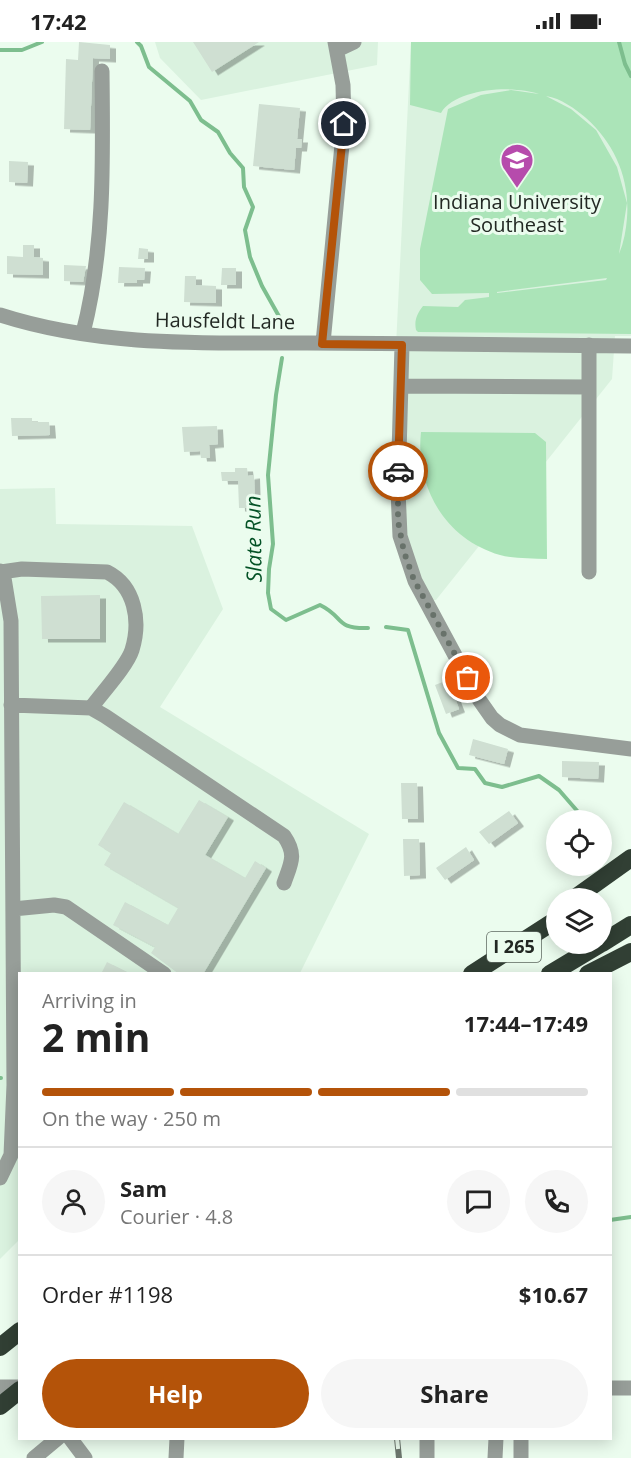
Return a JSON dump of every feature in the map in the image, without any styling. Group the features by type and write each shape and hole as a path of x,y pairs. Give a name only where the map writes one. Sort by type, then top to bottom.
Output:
{"highway":[{"path":"589,888 631,858"},
{"path":"606,888 631,873"},
{"path":"490,962 546,920"},
{"name":"I 265","path":"612,936 631,925"},
{"name":"I 265","path":"475,972 546,926"},
{"path":"592,972 631,952"},
{"name":"I 265","path":"553,972 583,954"},
{"path":"2,1346 18,1333"},
{"path":"0,1407 18,1390"}],"street":[{"path":"322,344 344,124 343,85 336,46 354,42"},
{"path":"83,333 94,286 100,222 104,158 102,70"},
{"name":"Hausfeldt Lane","path":"0,315 32,324 83,333 136,341 176,343 631,346"},
{"path":"402,345 398,505 404,552 414,580 478,698 492,718 509,732 532,738 631,749"},
{"path":"589,345 589,572"},
{"path":"401,386 589,387"},
{"path":"0,1178 11,1155 13,1140 15,1053 13,909 6,812 6,729 11,705 4,578 0,572 22,569 106,572 115,576 123,584 131,598 135,613 132,651 91,708"},
{"path":"11,705 91,708 284,836 290,845 293,859 284,883"},
{"path":"13,909 54,905 66,907 161,972"},
{"path":"0,1387 18,1388"},
{"path":"612,1388 631,1388"},
{"path":"34,1458 56,1440"},
{"path":"72,1440 85,1458"},
{"path":"176,1458 177,1440"},
{"path":"427,1440 428,1458"},
{"path":"495,1458 496,1440"},
{"path":"521,1440 521,1458"}],"shaded area":[{"path":"155,42 378,42 377,65 201,100 160,58"},
{"name":"Indiana University Southeast","path":"411,42 631,42 631,336 615,336 612,379 436,600 420,602 400,560 391,506 395,366"},
{"path":"55,488 56,524 192,526 223,609 160,707 369,834 300,972 18,972 18,1241 0,1259 0,489"}],"green space":[{"path":"411,42 631,42 631,334 418,332 416,330 416,317 423,306 458,307 465,300 489,297 489,293 432,294 420,280 420,249 448,109 481,95 511,90 539,94 528,91 501,89 486,91 459,98 441,113 410,105","holes":["546,96 562,101 586,118 605,139 613,151 623,176 627,203 617,167 596,130 571,109","627,203 625,232 619,254","607,278 606,280 497,293"]},
{"path":"421,432 535,433 546,442 547,559 500,555 464,537 449,524 429,491 423,472 420,452"}],"building":[{"path":"79,42 110,45 110,59 93,58 90,130 64,129 66,59 78,60"},
{"path":"193,42 259,42 212,72"},
{"path":"259,104 300,108 297,139 302,139 301,148 296,148 294,170 253,166"},
{"path":"9,161 28,162 27,183 9,182"},
{"path":"23,245 34,245 34,257 43,258 43,275 7,274 7,256 23,257"},
{"path":"139,248 148,249 148,259 138,259"},
{"path":"64,265 86,266 83,282 64,281"},
{"path":"119,267 145,268 144,280 137,280 137,283 118,283"},
{"path":"222,268 236,268 236,285 221,285"},
{"path":"185,276 196,276 196,285 216,286 216,303 184,302"},
{"path":"11,418 32,418 32,422 49,422 50,435 12,436"},
{"path":"217,426 218,444 209,445 210,458 201,458 200,451 184,452 182,427"},
{"path":"235,468 247,468 248,476 254,475 255,508 239,508 238,481 222,481 221,472 235,472"},
{"path":"100,595 100,639 42,639 41,596"},
{"path":"448,680 459,709 446,714 435,685"},
{"path":"473,739 508,749 504,764 469,755"},
{"path":"562,761 599,762 598,779 562,777"},
{"path":"401,783 417,783 418,819 402,819"},
{"path":"199,800 228,817 205,855 245,878 255,861 266,868 204,972 176,972 151,953 155,947 113,925 125,902 168,925 178,908 104,865 111,853 98,845 124,802 178,834"},
{"path":"509,811 518,823 489,844 479,832"},
{"path":"403,839 419,839 420,875 404,876"},
{"path":"466,847 474,860 445,880 436,868"},
{"path":"107,962 127,972 102,972"}],"waterway":[{"path":"0,50 22,50 42,42"},
{"name":"Slate Run","path":"137,42 141,46 149,67 190,101 201,120 218,132 230,153 243,168 244,187 253,207 245,230 250,257 262,286 285,327"},
{"path":"619,42 631,76"},
{"name":"Slate Run","path":"282,358 268,475 273,544 268,593 271,609 286,620 320,605 350,627 368,628"},
{"name":"Slate Run","path":"386,627 408,630 439,733 458,768 475,769 485,783 502,787 539,776 559,790 576,810"},
{"path":"612,1220 631,1217"}],"railway":[{"path":"397,1440 399,1458"}],"way so far":[{"path":"398,471 398,521 408,566 468,678"}],"place":[{"name":"Indiana University Southeast","path":"517,189"}],"route":[{"path":"344,124 322,344 402,345 398,471"}]}
